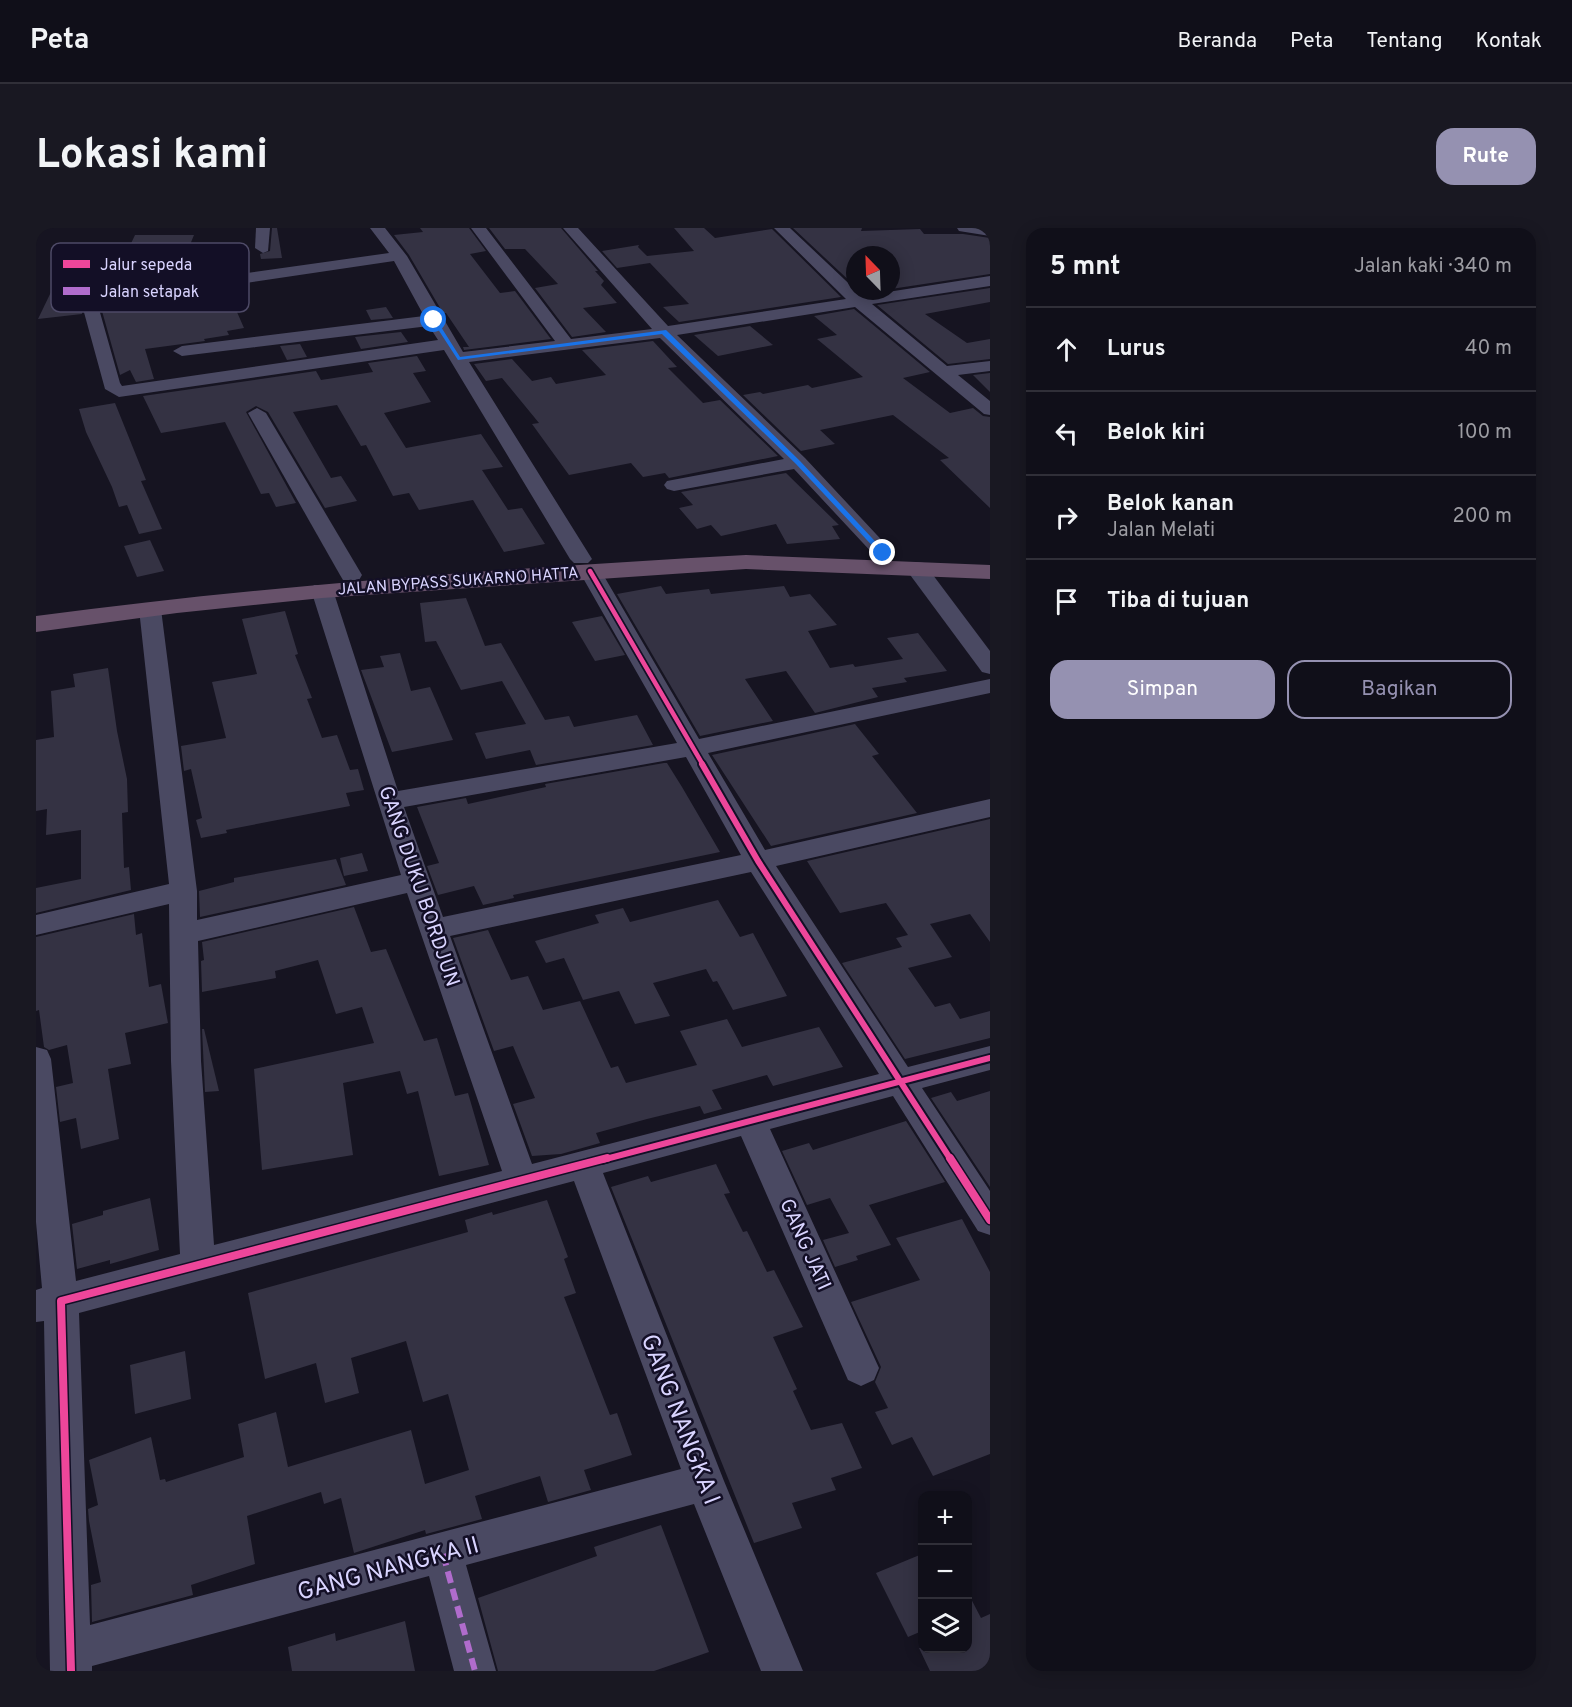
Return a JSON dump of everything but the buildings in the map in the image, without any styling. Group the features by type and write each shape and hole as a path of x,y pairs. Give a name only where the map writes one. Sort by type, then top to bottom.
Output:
{"highway":[{"name":"JALAN BYPASS SUKARNO HATTA","path":"36,624 322,590 746,550 990,558"},
{"name":"JALAN BYPASS SUKARNO HATTA","path":"36,607 192,588 351,574 585,565 746,562 990,572"}],"street":[{"path":"263,248 264,228"},
{"path":"376,228 399,256 434,320 585,565 758,861 902,1080 990,1220"},
{"path":"478,228 567,345"},
{"path":"570,228 664,332 798,462 883,553"},
{"path":"781,228 860,303 990,410"},
{"path":"964,228 990,232"},
{"path":"249,278 399,256"},
{"path":"93,312 111,383 119,392 453,351 567,345 860,303 990,281"},
{"path":"182,351 434,320"},
{"path":"945,371 990,366"},
{"path":"257,413 351,574"},
{"path":"674,485 798,462"},
{"path":"916,568 990,667"},
{"name":"GANG DUKU BORDJUN","path":"322,590 389,801 521,1180"},
{"path":"150,609 183,891 186,1061 198,1264"},
{"path":"389,801 693,748 990,686"},
{"path":"435,929 758,861 990,808"},
{"path":"184,934 418,881"},
{"path":"36,925 183,891"},
{"path":"48,1304 990,1058"},
{"path":"36,1059 48,1304 71,1661"},
{"name":"GANG JATI","path":"750,1120 861,1368"},
{"name":"GANG NANGKA I","path":"584,1164 705,1482 782,1671"},
{"name":"GANG NANGKA II","path":"71,1661 443,1554 705,1482"},
{"path":"443,1554 475,1671"}],"marked path":[{"path":"443,1554 475,1671"}],"cycle path":[{"path":"590,571 758,861 990,1220"},
{"path":"71,1671 61,1301 990,1058"}],"route":[{"path":"434,320 458,358 664,332 798,462 883,553"}]}
